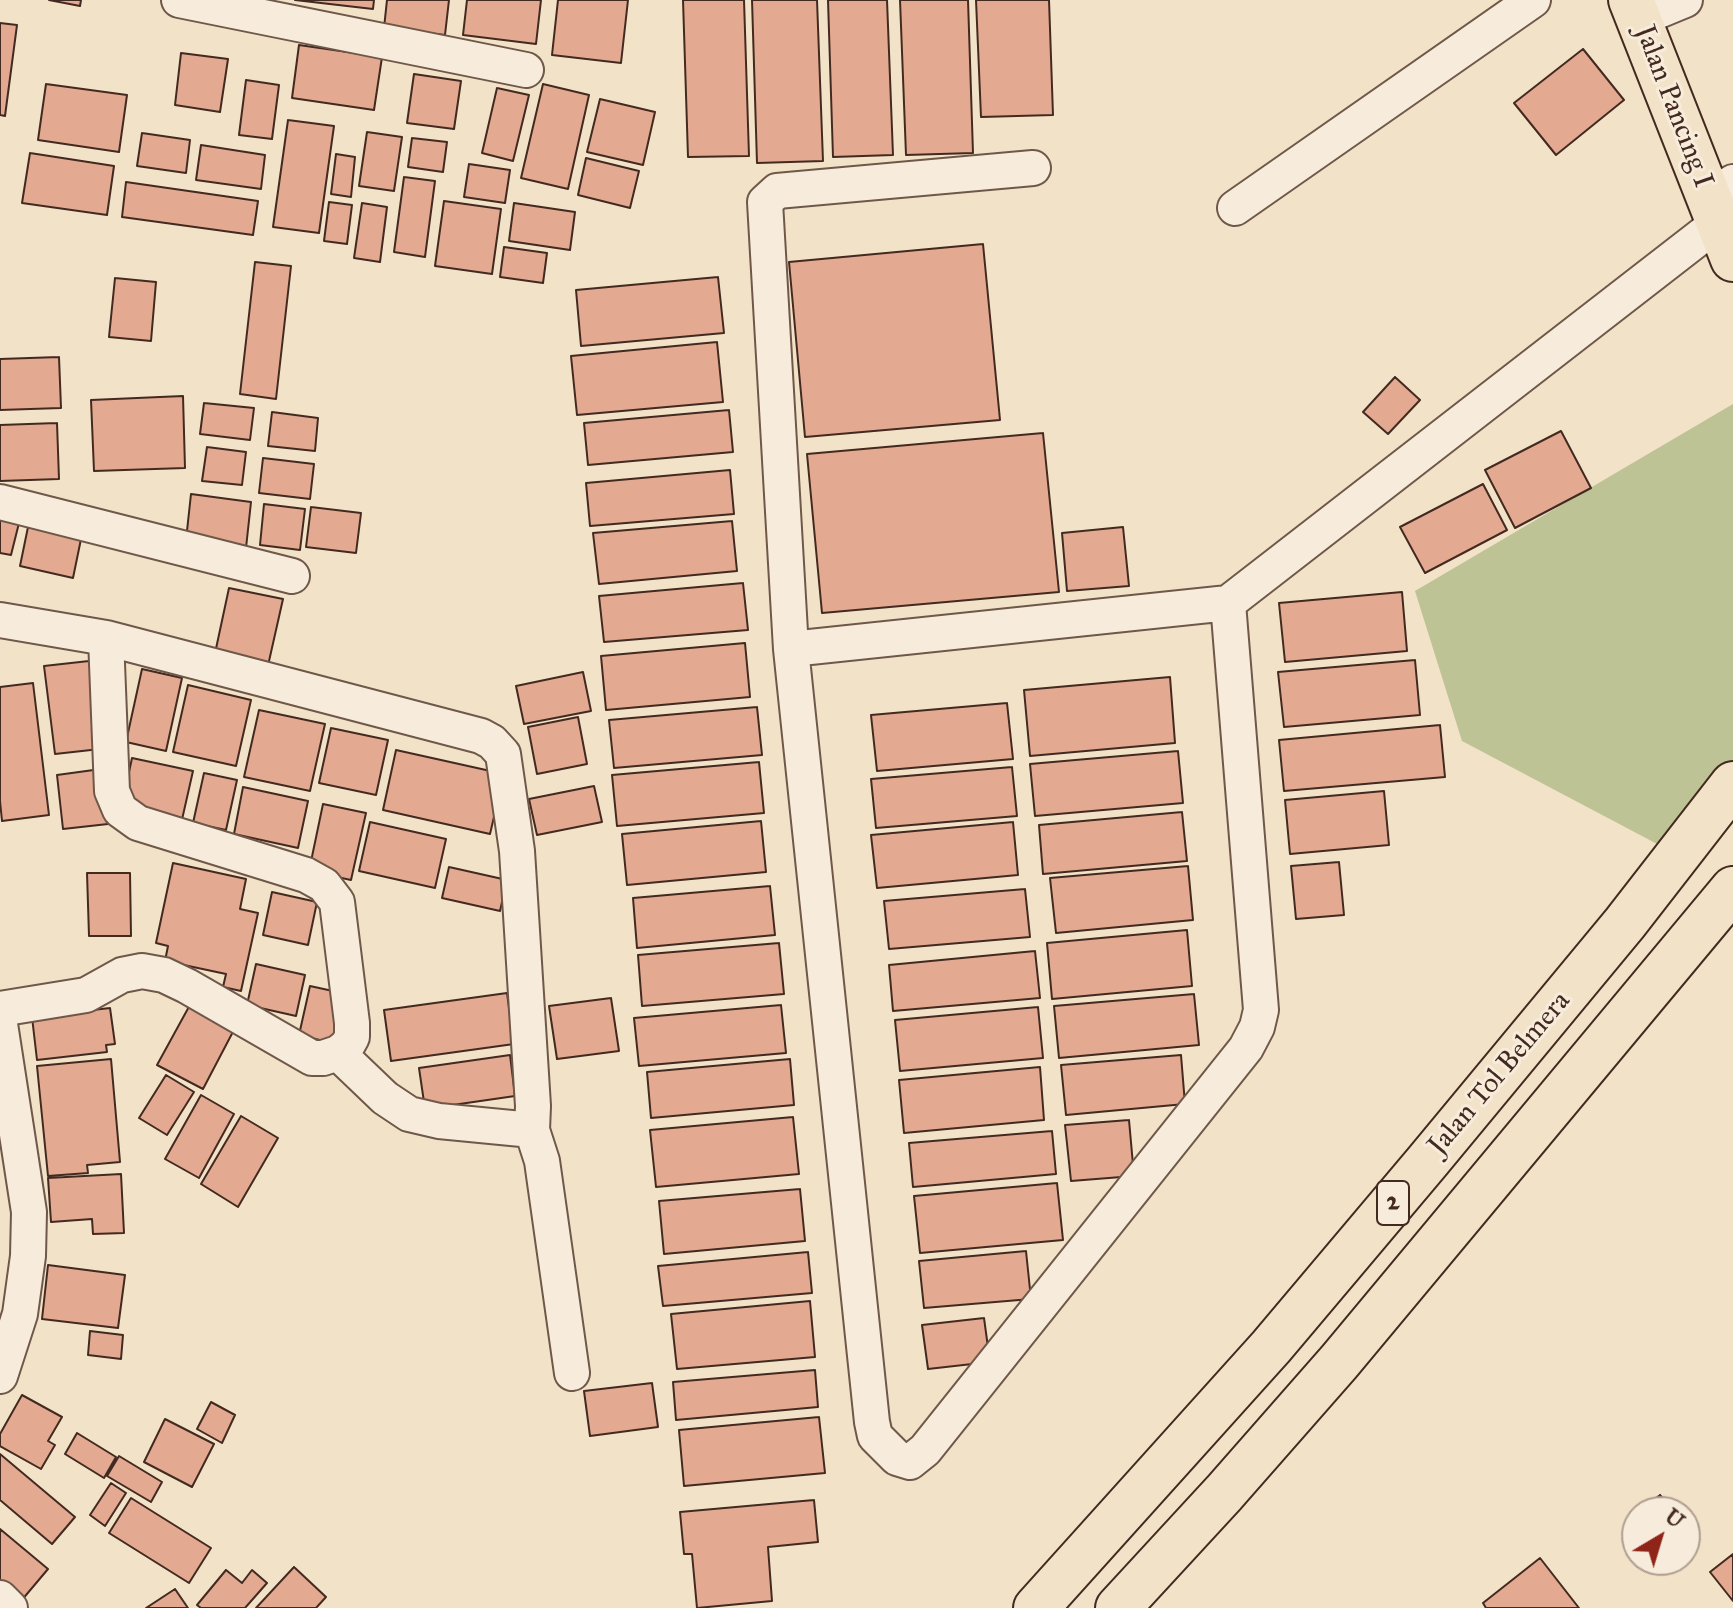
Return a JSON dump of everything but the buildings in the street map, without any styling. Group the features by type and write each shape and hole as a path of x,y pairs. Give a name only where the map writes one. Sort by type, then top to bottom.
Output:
{"main road":[{"name":"Jalan Pancing I","path":"1635,10 1723,215"},
{"name":"Jalan Tol Belmera","path":"1036,1608 1261,1358 1418,1174 1625,923 1733,784"},
{"name":"2","path":"1118,1608 1339,1362 1733,889"}],"street":[{"path":"179,0 526,70"},
{"path":"1235,208 1533,0"},
{"path":"1635,10 1685,0"},
{"path":"1033,168 777,191 765,202 791,649 872,1422 875,1436 897,1458 910,1462 925,1450 1246,1048 1257,1027 1261,1010 1228,603"},
{"path":"791,649 1228,603 1723,215"},
{"path":"0,502 292,576"},
{"path":"0,620 106,638 481,736 503,754 517,851 532,1130 542,1161 572,1373"},
{"path":"0,1009 86,995 122,975 142,971 164,975 187,986 312,1058 338,1053 352,1037 337,902 324,885 306,875 138,823 120,810 112,791 106,638"},
{"path":"0,1024 29,1212 28,1256 20,1314 0,1376"},
{"path":"338,1053 385,1098 409,1114 439,1121 532,1130"},
{"path":"0,1598 10,1608"}],"green space":[{"path":"1733,404 1733,762 1678,855 1462,741 1415,591"}]}
